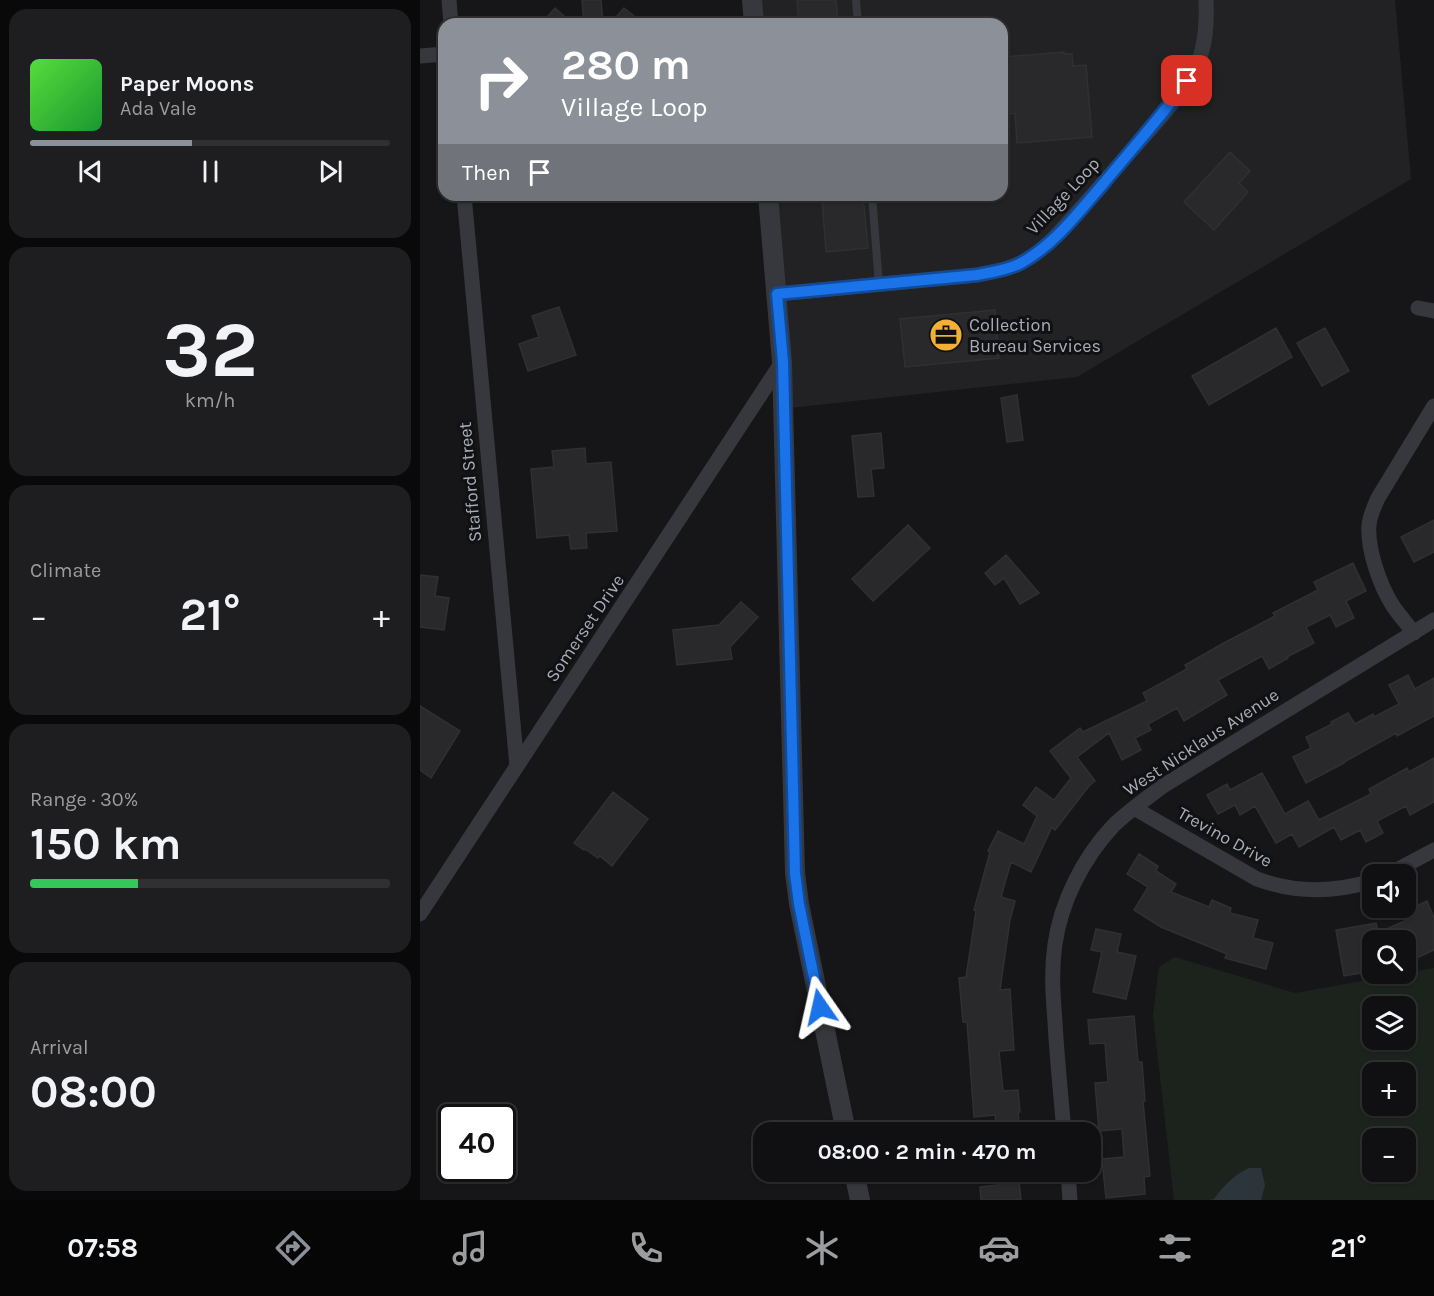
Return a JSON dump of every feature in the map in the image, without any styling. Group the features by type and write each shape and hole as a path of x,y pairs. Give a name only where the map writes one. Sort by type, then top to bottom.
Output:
{"street":[{"path":"449,0 450,18"},
{"path":"752,0 754,18"},
{"name":"Village Loop","path":"777,294 977,275 1006,269 1031,257 1054,239 1187,81 1196,66 1206,33 1206,0"},
{"path":"420,56 438,54"},
{"name":"Stafford Street","path":"465,201 517,766"},
{"path":"769,201 783,362 795,873 799,904 844,1122"},
{"path":"1418,308 1434,311"},
{"name":"Somerset Drive","path":"420,914 783,362"},
{"path":"1414,633 1393,605 1381,580 1370,547 1369,523 1378,498 1434,406"},
{"name":"West Nicklaus Avenue","path":"1063,1122 1052,977 1055,943 1063,911 1075,881 1092,852 1113,827 1163,786 1434,620"},
{"name":"Trevino Drive","path":"1134,808 1257,879 1272,884 1287,888 1320,890 1362,883"},
{"path":"1408,864 1434,850"},
{"path":"856,1182 860,1200"},
{"path":"1069,1182 1070,1200"}],"lane":[{"path":"856,0 858,18"},
{"path":"872,201 879,285"}],"shaded area":[{"path":"746,0 1395,0 1411,179 1077,377 790,408 768,201 1008,201 1008,18 748,18"},
{"path":"1175,957 1295,993 1362,981 1362,984 1416,984 1416,971 1434,968 1434,1200 1174,1200 1153,1015 1159,967"},
{"path":"1249,1168 1261,1168 1265,1185 1261,1200 1209,1200 1214,1199 1230,1181"}],"building":[{"path":"582,0 601,0 602,18 584,18"},
{"path":"797,0 836,0 838,18 798,18"},
{"path":"555,8 566,18 546,18"},
{"path":"624,8 636,18 615,18"},
{"path":"1064,52 1064,54 1072,54 1073,66 1086,65 1092,137 1017,143 1015,113 1008,114 1008,57"},
{"path":"1230,152 1250,171 1239,183 1248,192 1214,230 1184,202"},
{"path":"822,201 863,201 868,248 826,252"},
{"path":"559,307 576,355 528,371 519,344 539,337 532,316"},
{"path":"995,310 999,358 905,367 900,319"},
{"path":"1276,328 1292,357 1209,405 1192,376"},
{"path":"1325,328 1349,371 1322,386 1297,343"},
{"path":"1017,395 1023,440 1007,442 1001,398"},
{"path":"881,433 884,468 871,469 874,496 858,497 852,436"},
{"path":"585,448 586,464 611,462 617,531 586,533 587,548 571,549 569,535 537,538 531,469 554,467 552,451"},
{"path":"1434,520 1434,552 1414,562 1401,537"},
{"path":"908,525 930,548 873,601 852,579"},
{"path":"1006,555 1039,593 1020,604 1004,578 995,585 985,573"},
{"path":"1353,563 1366,591 1346,601 1354,618 1336,627 1330,615 1306,627 1314,643 1269,669 1262,656 1218,680 1227,695 1184,721 1177,708 1148,724 1151,730 1135,738 1141,750 1122,760 1109,733 1077,757 1095,781 1055,830 1052,827 1031,872 1011,862 1001,897 1015,901 1000,990 1010,989 1014,1050 999,1051 1003,1091 1018,1090 1019,1122 996,1122 995,1115 974,1117 967,1022 963,1022 959,978 966,977 976,911 974,910 990,852 988,851 998,831 1024,844 1037,816 1023,805 1036,787 1054,800 1071,778 1050,751 1080,728 1083,732 1147,701 1143,693 1187,669 1185,665 1275,616 1273,613 1318,590 1314,582"},
{"path":"420,575 438,577 435,596 449,598 444,630 420,627"},
{"path":"741,602 758,617 730,647 732,659 677,665 673,630 719,625"},
{"path":"1408,675 1415,689 1434,678 1434,716 1397,736 1396,733 1306,783 1293,757 1311,748 1306,737 1348,713 1355,724 1399,704 1389,685"},
{"path":"420,706 460,731 431,778 420,770"},
{"path":"1434,758 1434,802 1410,815 1406,806 1377,821 1383,833 1366,842 1360,830 1341,840 1334,827 1299,847 1292,834 1276,843 1255,806 1240,815 1235,805 1218,814 1207,795 1227,784 1230,790 1262,773 1285,814 1308,801 1319,820 1371,794 1369,789 1407,768 1409,772"},
{"path":"613,792 648,819 612,866 600,856 598,858 574,843"},
{"path":"1139,854 1158,866 1156,871 1176,884 1171,892 1209,907 1212,900 1231,908 1230,913 1258,920 1253,938 1273,943 1266,969 1225,958 1227,954 1161,927 1134,910 1148,887 1127,874"},
{"path":"1427,901 1434,918 1434,950 1416,958 1416,930 1385,930 1408,918 1416,918 1416,906"},
{"path":"1376,923 1377,930 1362,930 1362,973 1344,976 1336,930"},
{"path":"1096,929 1121,934 1117,952 1136,956 1126,999 1093,992 1102,952 1091,950"},
{"path":"1134,1016 1138,1062 1142,1062 1150,1176 1144,1177 1145,1194 1106,1198 1102,1159 1124,1157 1122,1129 1101,1131 1095,1083 1108,1082 1105,1043 1090,1044 1088,1020"},
{"path":"998,1182 1019,1182 1021,1200 981,1200 980,1187 998,1185"}],"place":[{"name":"Collection Bureau Services","path":"946,335"}],"route":[{"path":"820,1007 795,873 783,362 777,294 977,275 1019,264 1054,239 1187,81"}]}
